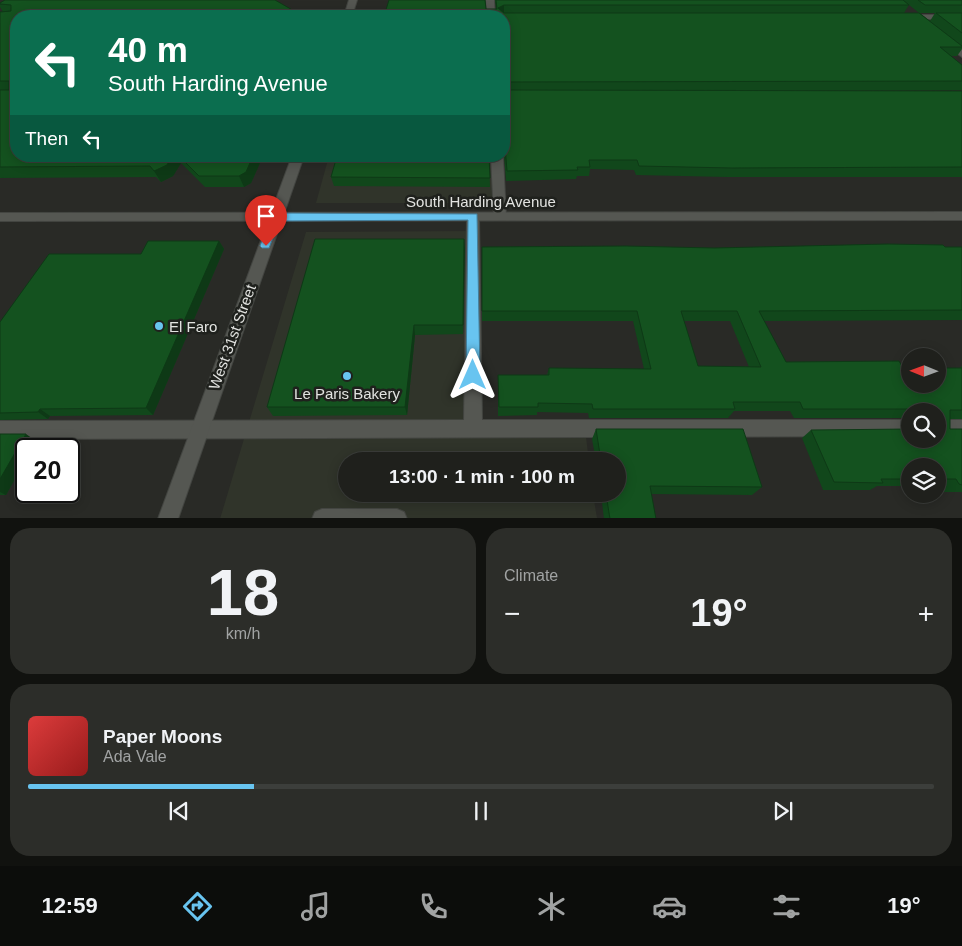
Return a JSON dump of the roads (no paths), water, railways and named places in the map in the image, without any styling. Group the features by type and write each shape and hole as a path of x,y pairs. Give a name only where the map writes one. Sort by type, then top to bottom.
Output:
{"street":[{"path":"904,6 931,29"},
{"path":"900,17 962,17"},
{"path":"939,35 962,54"},
{"name":"West 31st Street","path":"168,518 296,162"},
{"path":"497,162 500,217"},
{"name":"South Harding Avenue","path":"0,217 962,216"},
{"path":"473,217 473,430"},
{"path":"0,430 901,428"},
{"path":"946,428 962,428"},
{"path":"322,518 397,518"}],"place":[{"name":"El Faro","path":"159,326"},
{"name":"Le Paris Bakery","path":"347,376"}]}
